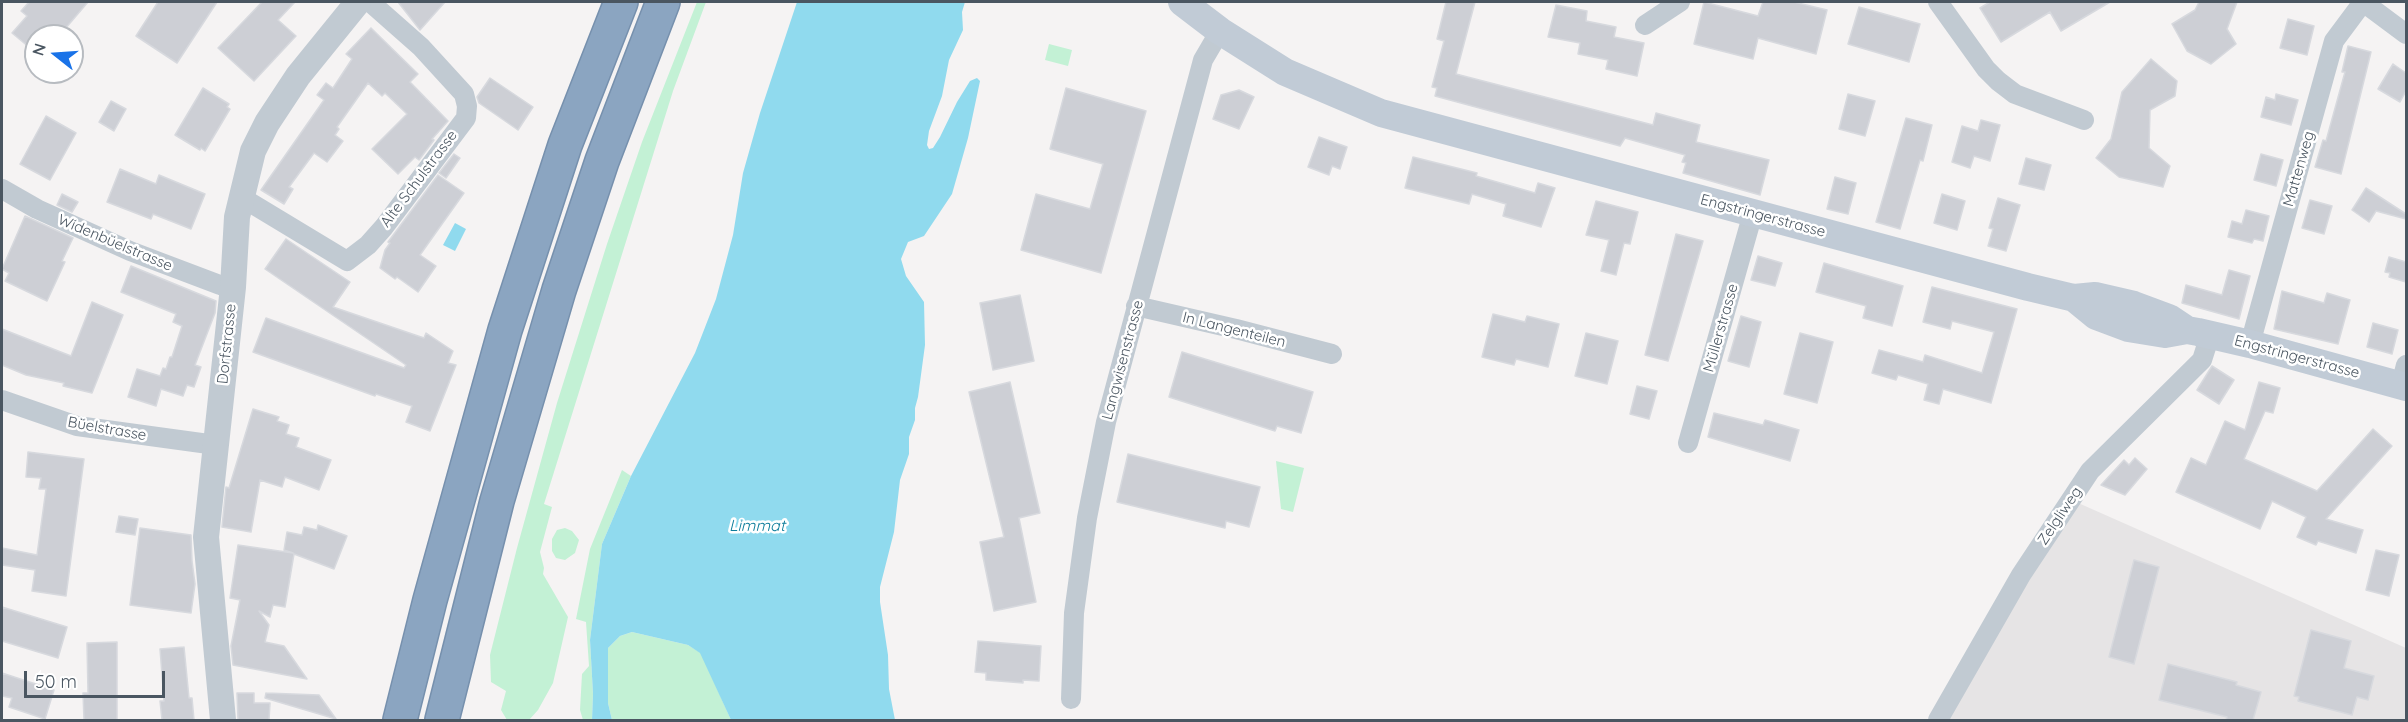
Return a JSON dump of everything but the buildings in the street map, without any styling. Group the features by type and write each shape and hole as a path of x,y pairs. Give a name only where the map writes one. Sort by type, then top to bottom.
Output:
{"highway":[{"path":"400,720 475,432 531,247 565,145 621,2"},
{"path":"442,720 497,501 559,290 606,151 663,2"}],"main road":[{"name":"Engstringerstrasse","path":"1182,2 1220,31 1285,72 1381,113 2074,298 2095,296 2134,305 2169,318 2198,333 2405,379"}],"street":[{"name":"Dorfstrasse","path":"223,720 206,537 233,287 237,217 253,151 267,123 298,76 358,2"},
{"name":"Alte Schulstrasse","path":"241,197 347,261 368,245 384,227 466,118 467,106 464,94 421,47 370,2"},
{"path":"1645,25 1680,2"},
{"path":"1938,2 1986,69 1998,81 2015,94 2084,120"},
{"path":"2363,2 2406,34"},
{"name":"Mattenweg","path":"2250,344 2334,41 2363,2"},
{"name":"Langwisenstrasse","path":"1071,699 1074,613 1088,518 1106,422 1203,60 1220,31"},
{"name":"Widenbüelstrasse","path":"2,189 37,209 130,251 220,285 233,287"},
{"name":"Müllerstrasse","path":"1688,443 1753,213"},
{"name":"In Langenteilen","path":"1136,306 1332,354"},
{"name":"Zelgliweg","path":"1938,720 2021,575 2090,471 2202,360 2198,333"},
{"name":"Büelstrasse","path":"2,400 77,426 216,445"}],"shaded area":[{"path":"2076,502 2406,648 2406,720 1946,720 1998,627"}],"green space":[{"path":"697,2 706,2 673,91 544,504 552,507 540,552 544,568 543,574 568,617 553,683 538,710 529,720 507,720 501,710 506,691 491,682 490,655 517,548 557,403 607,244 642,142"},
{"path":"1049,44 1072,50 1068,66 1045,60"},
{"path":"1276,461 1304,468 1293,512 1281,509"},
{"path":"622,470 631,476 602,544 590,640 592,720 583,720 580,710 582,674 589,666 586,622 576,619 590,549"},
{"path":"565,528 572,531 579,540 575,553 565,560 556,558 552,551 552,539 557,530"},
{"path":"632,632 688,645 701,653 731,720 612,720 608,703 608,648 620,636"}],"water":[{"name":"Limmat","path":"797,2 965,2 962,12 963,30 949,60 942,96 929,131 927,145 929,149 933,148 940,137 970,81 977,78 980,81 968,138 952,194 924,236 908,242 901,259 906,276 924,302 925,345 915,420 909,437 909,454 900,480 894,532 880,587 888,655 889,689 895,720 731,720 700,653 688,645 632,632 620,636 608,648 608,703 612,720 592,720 590,640 602,544 631,476 695,353 716,299 733,235 743,173 760,113"},
{"path":"455,223 466,229 455,251 443,245"}]}
